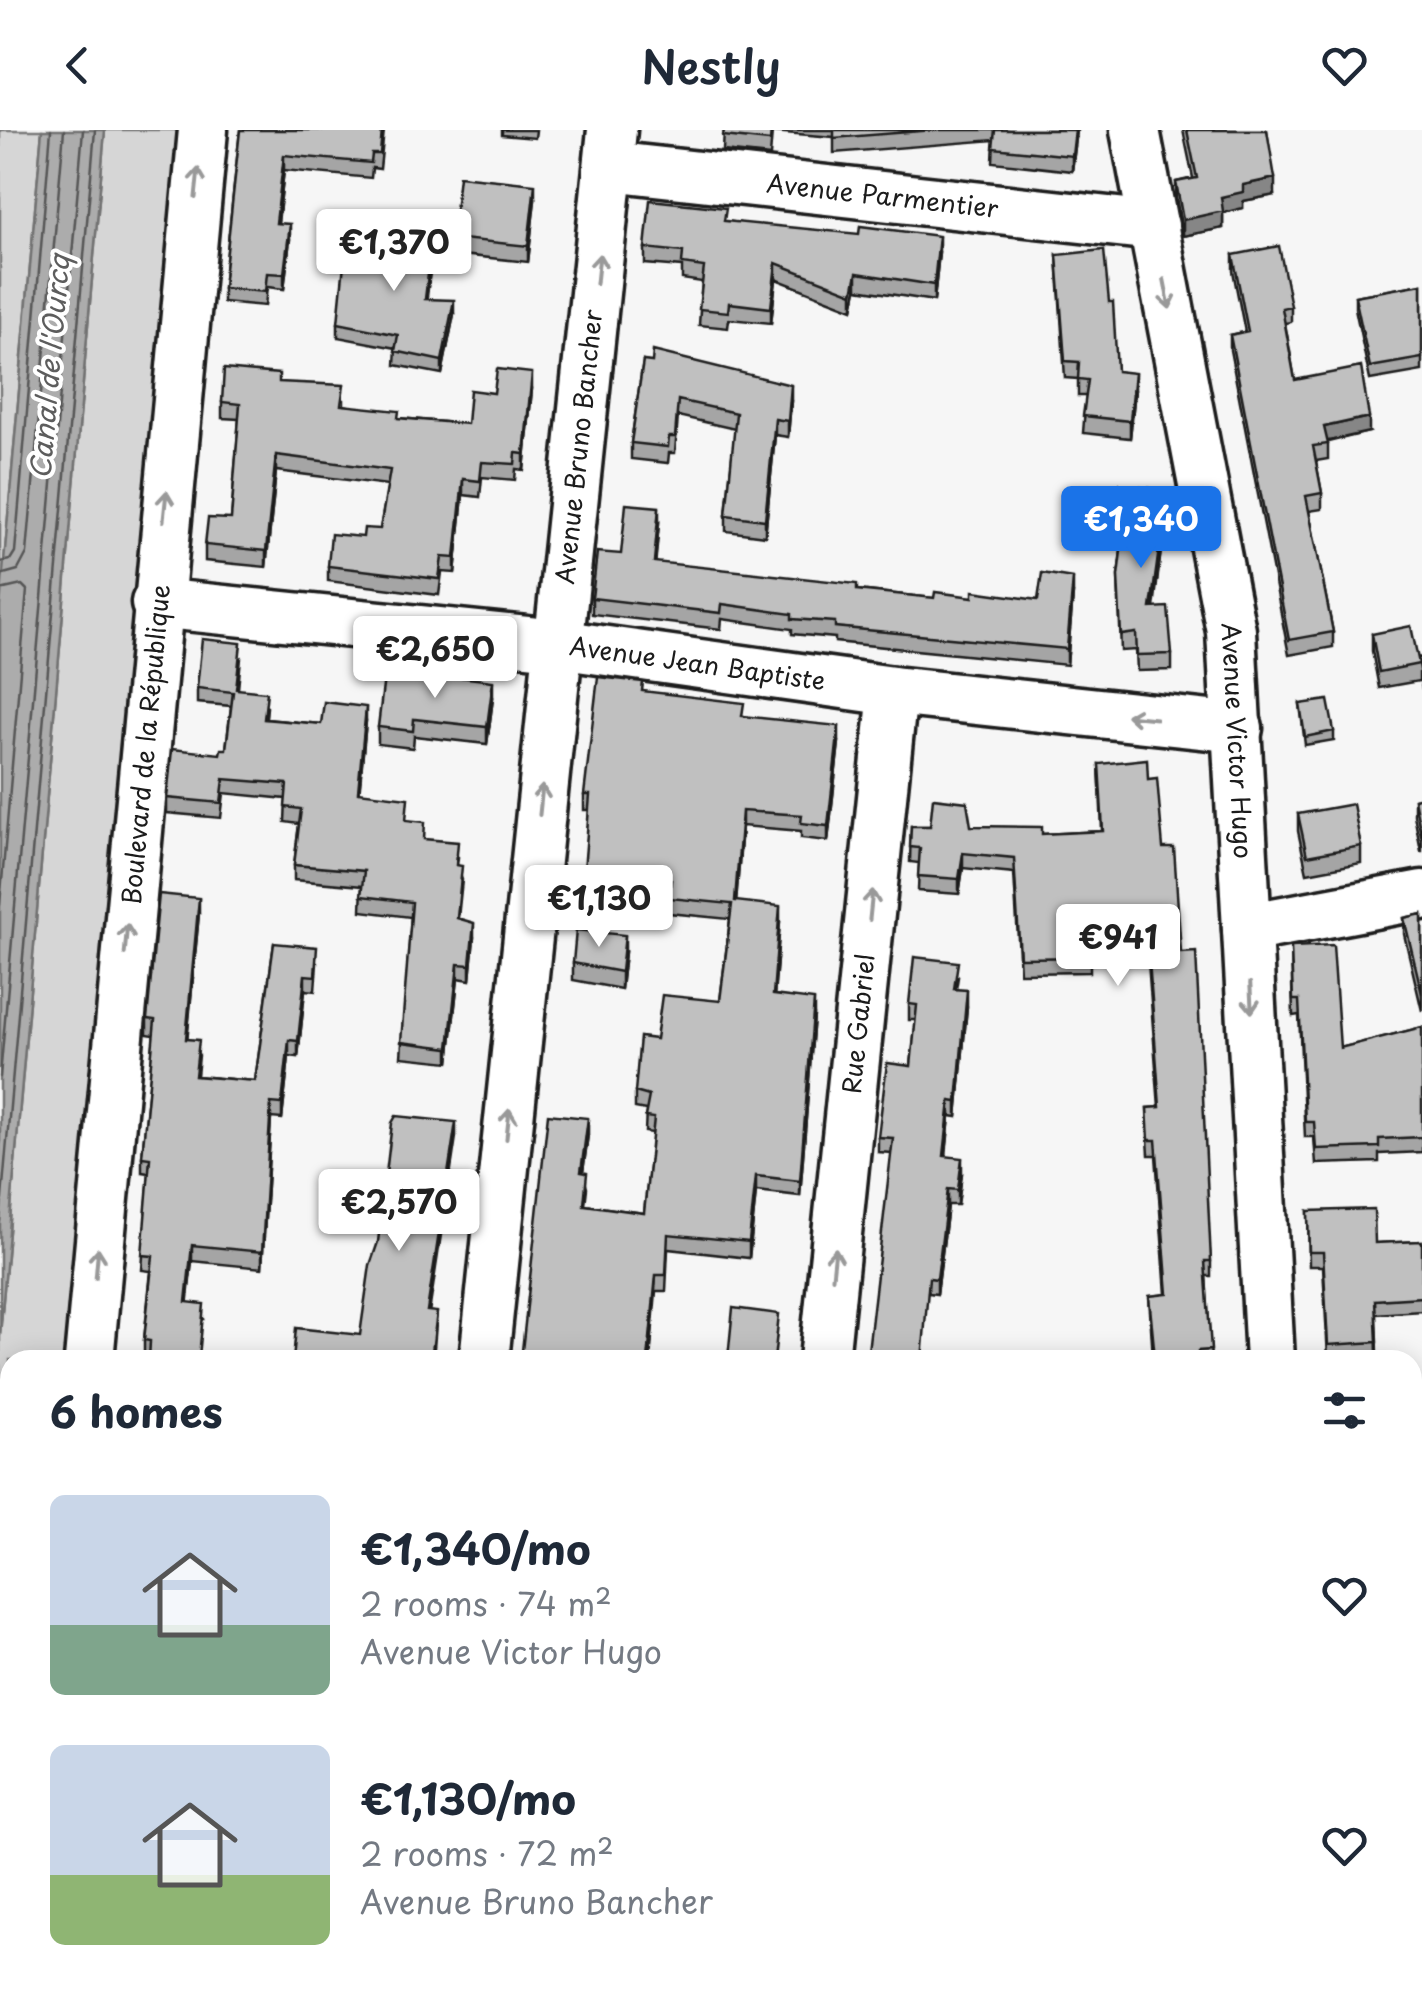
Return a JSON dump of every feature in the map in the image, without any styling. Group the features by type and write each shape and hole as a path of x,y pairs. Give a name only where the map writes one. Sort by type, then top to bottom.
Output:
{"street":[{"name":"Boulevard de la République","path":"89,1350 203,130"},
{"name":"Avenue Victor Hugo","path":"1135,130 1231,631 1269,1350"},
{"name":"Avenue Parmentier","path":"611,148 1154,226"},
{"name":"Avenue Bruno Bancher","path":"485,1350 611,148"},
{"name":"Avenue Jean Baptiste","path":"156,603 557,644 894,690 1238,728"},
{"name":"Rue Gabriel","path":"825,1350 894,690"},
{"path":"1247,928 1422,896"}],"shaded area":[{"path":"0,130 42,130 0,607"},
{"path":"105,130 182,130 72,1350 0,1350"}],"water":[{"name":"Canal de l'Ourcq","path":"42,130 105,130 0,1335 0,607"}],"building":[{"path":"240,130 382,130 380,154 372,154 371,163 284,155 276,223 290,224 284,274 267,273 265,292 223,288"},
{"path":"724,130 771,130 770,141 723,136"},
{"path":"834,130 934,130 834,138"},
{"path":"995,130 1075,130 1072,156 993,148"},
{"path":"1187,130 1267,130 1275,178 1243,185 1243,192 1221,197 1223,211 1183,220 1176,182 1197,178"},
{"path":"459,176 535,184 528,246 452,238"},
{"path":"650,200 726,208 724,221 859,234 860,226 939,236 934,285 857,273 853,293 776,263 771,308 729,303 728,312 699,309 704,267 682,264 683,252 645,248"},
{"path":"347,234 432,241 425,299 454,300 442,361 395,351 398,335 338,323"},
{"path":"1279,246 1291,306 1282,308 1295,380 1361,367 1369,417 1324,427 1328,444 1313,446 1322,493 1306,496 1333,632 1289,640 1230,335 1248,331 1233,255"},
{"path":"1104,250 1109,302 1113,302 1117,371 1135,373 1130,421 1083,416 1088,380 1078,379 1079,362 1065,361 1057,255"},
{"path":"1422,284 1422,358 1370,367 1355,296"},
{"path":"653,351 791,385 788,421 775,419 765,520 726,515 736,413 678,400 675,437 669,437 668,447 631,443 643,361 652,362"},
{"path":"224,369 279,374 279,382 344,385 341,405 399,411 398,418 467,424 470,390 494,393 497,369 532,373 524,454 516,453 515,464 482,462 480,481 463,479 455,558 442,557 439,579 328,566 331,534 363,537 364,528 380,529 390,470 276,455 266,551 205,545 208,518 231,519 240,404 222,402"},
{"path":"1120,485 1158,489 1161,534 1151,608 1168,607 1172,654 1137,655 1136,633 1121,635 1118,576 1124,526 1115,525"},
{"path":"626,504 659,507 654,562 857,584 857,590 934,598 935,592 973,597 973,591 1038,600 1042,573 1073,578 1067,649 835,627 835,622 792,619 792,614 722,604 721,613 592,598 597,552 621,554"},
{"path":"1411,626 1419,664 1379,672 1372,634"},
{"path":"202,639 241,643 236,689 267,692 264,719 321,724 324,702 366,707 358,792 408,798 406,820 425,822 424,839 458,842 456,865 462,866 457,918 474,923 470,965 458,964 449,1048 401,1042 412,902 361,896 364,871 294,865 301,809 285,807 287,784 224,779 221,803 167,798 172,749 220,754 221,749 226,749 233,692 197,688"},
{"path":"418,672 493,681 487,727 414,719 413,731 378,727 384,677 417,681"},
{"path":"598,677 643,682 642,691 744,703 742,716 839,726 828,826 801,823 802,815 742,811 735,901 780,906 773,995 814,1000 800,1181 756,1176 749,1242 668,1234 666,1275 656,1275 649,1350 522,1350 548,1114 588,1118 581,1172 587,1173 584,1205 644,1213 654,1118 645,1117 649,1096 635,1092 640,1037 656,1039 662,995 720,1001 732,904 669,898 671,880 584,871 590,795 584,795"},
{"path":"1328,700 1334,731 1305,737 1300,704"},
{"path":"1147,759 1148,779 1157,778 1163,848 1174,848 1181,953 1196,952 1211,1261 1205,1261 1211,1350 1154,1350 1149,1296 1168,1294 1156,1140 1149,1140 1147,1108 1160,1107 1148,947 1090,949 1090,957 1020,958 1014,858 963,853 959,879 918,876 920,848 910,847 911,826 930,826 933,798 967,802 971,826 1042,827 1042,834 1103,831 1099,764"},
{"path":"1422,797 1422,834 1421,835 1414,799"},
{"path":"1353,804 1361,846 1307,856 1298,814"},
{"path":"159,894 199,898 186,1039 199,1040 195,1076 255,1081 274,943 317,947 315,976 305,975 298,1041 289,1040 282,1104 271,1103 262,1252 192,1245 186,1302 204,1304 200,1350 150,1350 150,1341 144,1340 153,1256 142,1255 150,1158 142,1157 155,1020 147,1019"},
{"path":"1422,914 1422,994 1404,918"},
{"path":"576,930 625,935 621,972 573,963"},
{"path":"1333,945 1340,1048 1422,1027 1422,1137 1379,1139 1379,1147 1316,1149 1314,1122 1305,1122 1299,1000 1293,1000 1291,947"},
{"path":"914,957 958,962 954,989 967,990 957,1102 950,1101 944,1156 962,1158 958,1190 948,1189 937,1279 929,1278 923,1350 868,1350 893,1138 878,1137 887,1063 911,1066 917,1005 909,1004"},
{"path":"396,1116 456,1122 427,1311 437,1312 432,1350 294,1350 296,1328 360,1335 370,1265 378,1242"},
{"path":"1374,1209 1375,1243 1422,1241 1422,1297 1375,1300 1377,1342 1328,1345 1323,1252 1309,1252 1308,1211"},
{"path":"733,1308 779,1314 775,1350 729,1350"}]}
